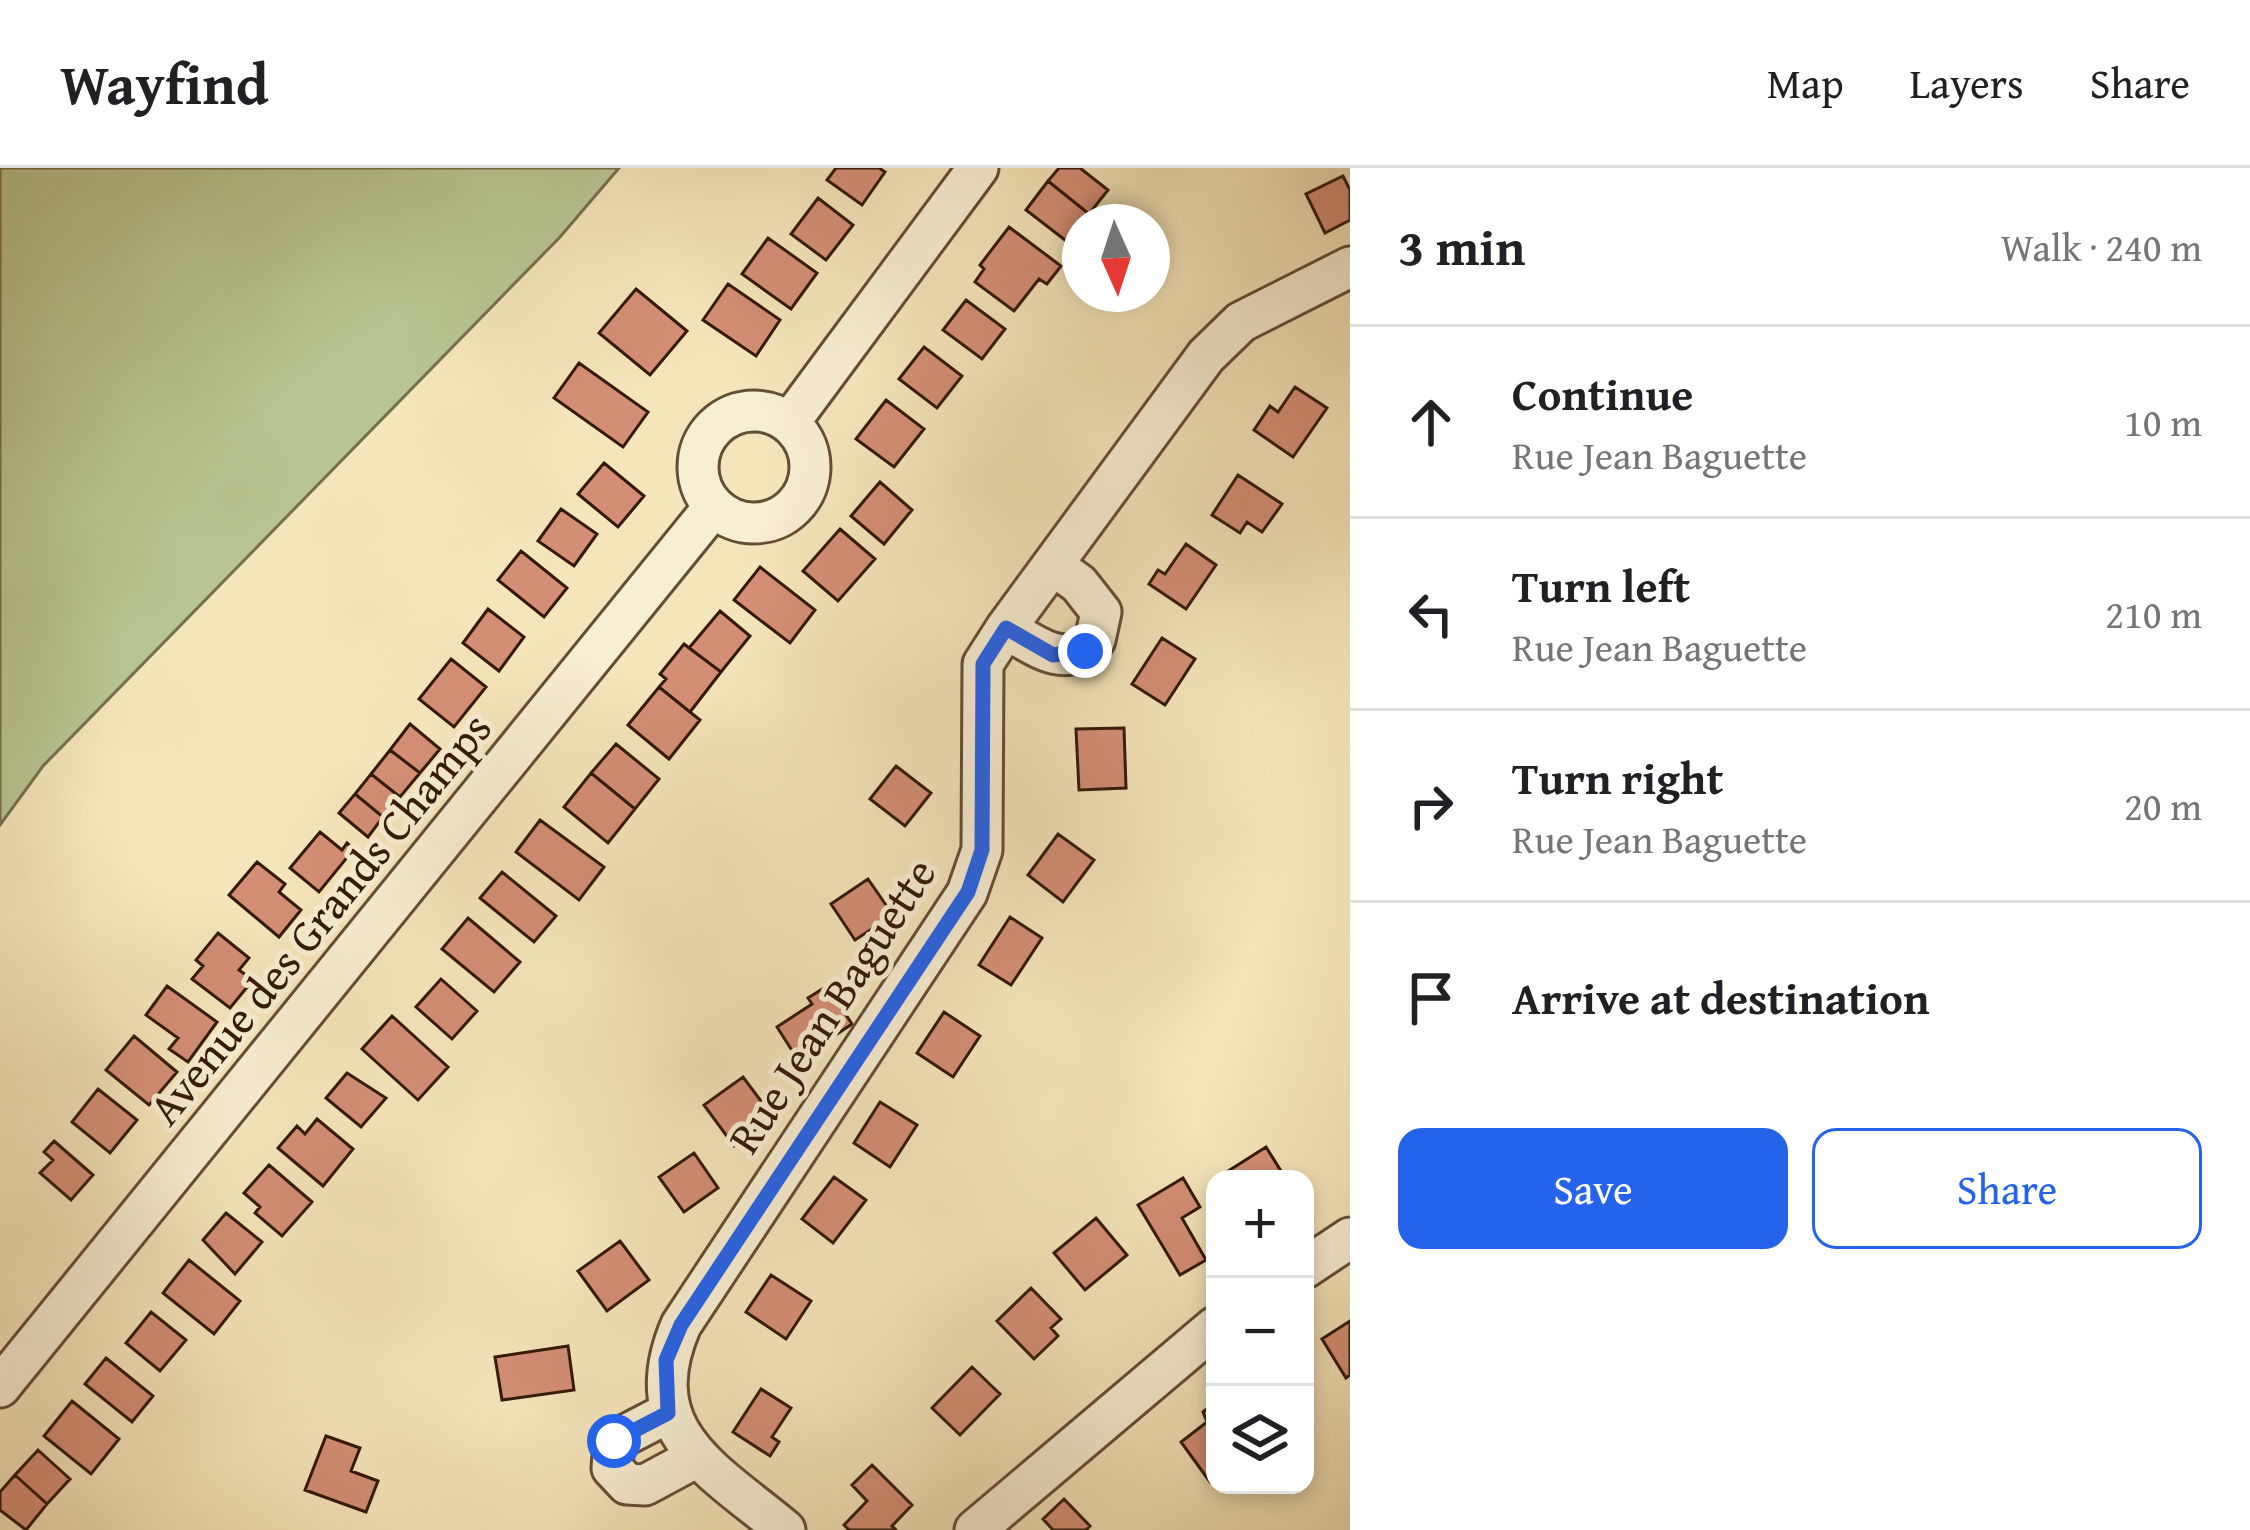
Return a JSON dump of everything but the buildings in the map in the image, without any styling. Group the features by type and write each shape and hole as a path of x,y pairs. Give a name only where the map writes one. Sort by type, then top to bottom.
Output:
{"street":[{"path":"789,423 978,168"},
{"name":"Rue Jean Baguette","path":"668,1413 666,1360 681,1325 968,892 982,850 983,664 1206,356 1241,322 1350,267"},
{"path":"736,412 776,414 802,435 811,459 808,487 791,512 752,526 712,509 695,473 703,438 736,412"},
{"name":"Avenue des Grands Champs","path":"0,1387 712,509"},
{"path":"1006,628 1053,655 1072,656 1095,640 1101,612 1079,584 1053,565"},
{"path":"1314,1262 1350,1238"},
{"path":"975,1530 1206,1335"},
{"path":"697,1457 645,1485 628,1484 612,1468 614,1441 668,1413 697,1457 785,1530"}],"green space":[{"path":"0,168 619,168 560,237 43,766 0,825"}],"route":[{"path":"614,1441 625,1431 668,1413 666,1360 681,1325 968,892 982,850 983,664 1006,628 1053,655 1085,651"}]}
